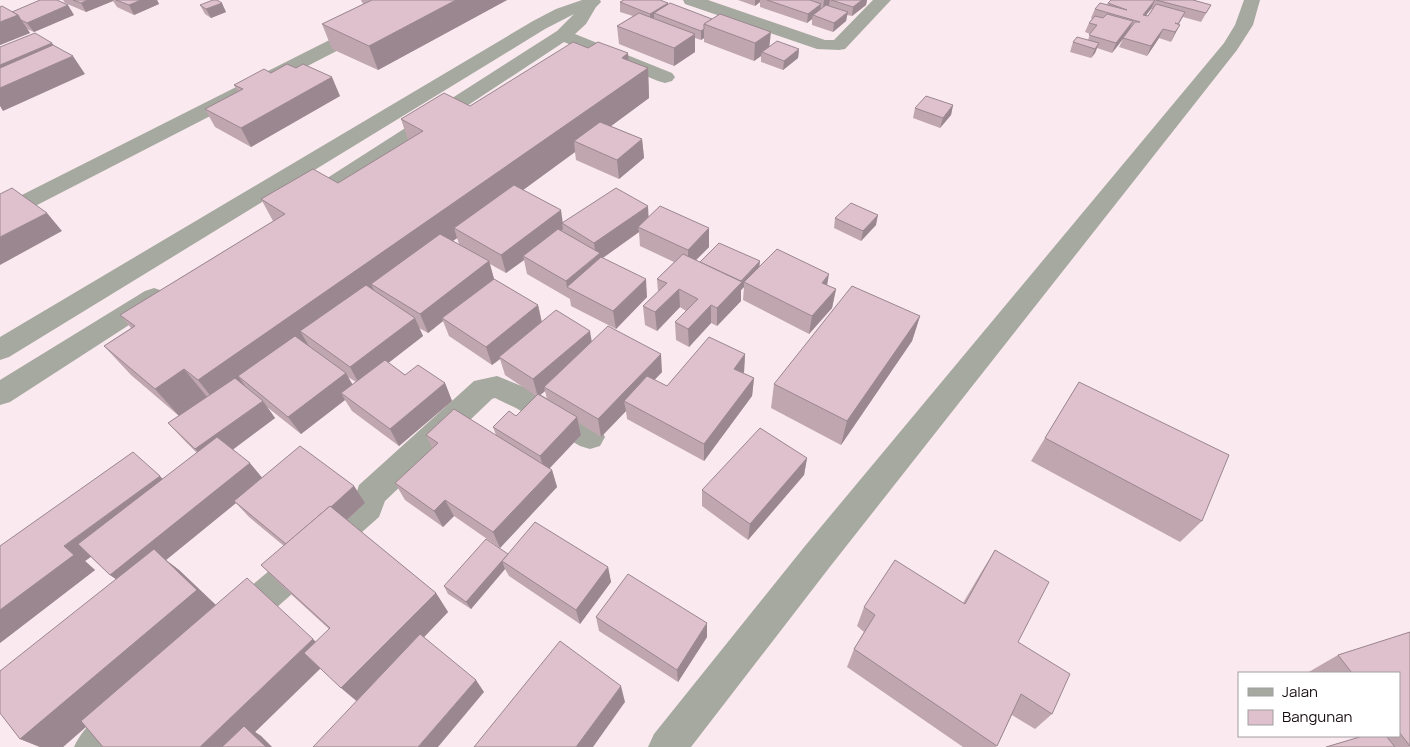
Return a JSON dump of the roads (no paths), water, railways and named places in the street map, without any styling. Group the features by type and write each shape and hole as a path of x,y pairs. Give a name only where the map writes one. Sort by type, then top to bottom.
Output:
{"street":[{"path":"0,215 422,0"},
{"path":"691,0 823,45 831,46 839,45 883,0"},
{"path":"667,747 817,557 1231,46 1244,25 1252,0"},
{"path":"286,214 563,36 580,20 593,2"},
{"path":"0,350 532,29 562,13 593,2"},
{"path":"563,36 665,77"},
{"path":"0,394 168,288"},
{"path":"215,639 368,507 370,495 484,389 497,386 526,400 590,437"},
{"path":"92,747 150,696"}]}
